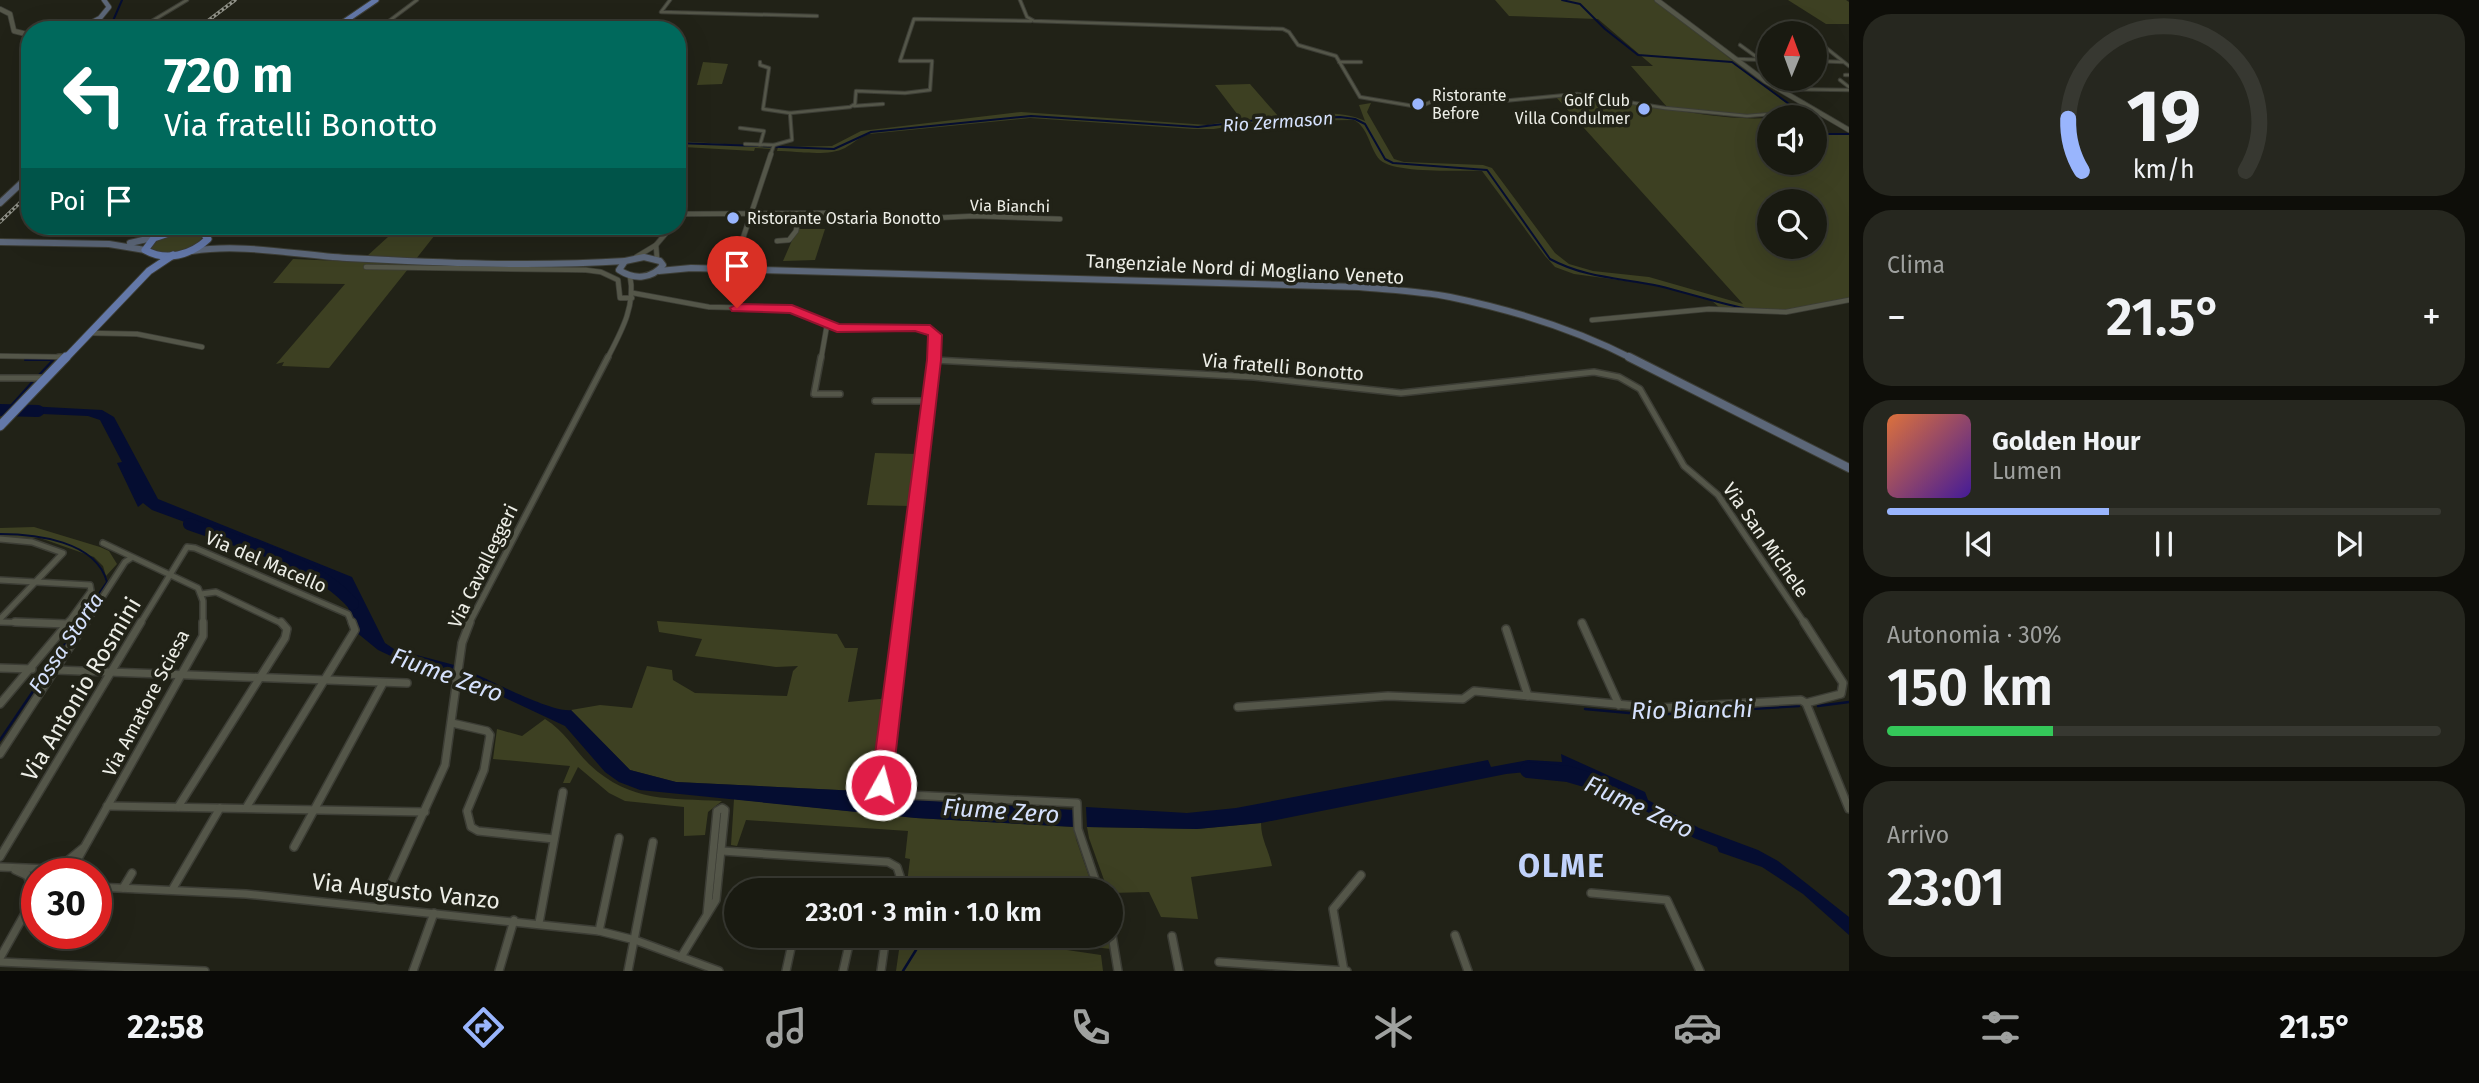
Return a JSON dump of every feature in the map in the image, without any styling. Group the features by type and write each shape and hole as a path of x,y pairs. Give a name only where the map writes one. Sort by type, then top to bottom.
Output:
{"main road":[{"path":"97,21 109,7 104,0"},
{"path":"345,21 376,0"},
{"path":"0,203 21,183"},
{"path":"109,244 162,235"},
{"path":"206,235 213,246 223,248 378,259 586,265 620,270 630,276 648,276 659,271 691,268"},
{"path":"145,250 146,244 156,237"},
{"path":"189,251 207,240"},
{"path":"0,243 109,244 145,250 153,254 173,255 223,248"},
{"path":"149,271 154,261 153,254"},
{"path":"0,426 149,271 173,255"},
{"path":"586,265 634,258 691,268"},
{"path":"620,270 625,261"},
{"path":"659,261 659,271"},
{"name":"Tangenziale Nord di Mogliano Veneto","path":"691,268 1359,287 1448,297 1528,317 1592,338 1847,468"}],"street":[{"path":"152,21 187,0"},
{"path":"389,21 417,0"},
{"path":"670,0 661,9 662,13 817,16"},
{"path":"1020,0 1027,17 1034,20"},
{"path":"1657,0 1757,74"},
{"path":"0,9 10,14 15,32 21,33"},
{"path":"854,106 856,91 905,93 930,90 932,61 900,61 914,19 1277,27 1289,32 1298,46 1329,52 1339,62 1360,97 1411,107 1425,106 1440,98 1492,102 1567,93 1753,117 1785,112 1804,103"},
{"path":"1740,45 1757,56"},
{"path":"1827,49 1849,66"},
{"path":"1735,59 1757,59"},
{"path":"1827,61 1843,62"},
{"path":"760,62 760,65 769,68 763,109 790,113 883,104"},
{"path":"1339,62 1361,62"},
{"path":"1840,80 1849,90"},
{"path":"1827,90 1849,90"},
{"path":"1782,91 1849,130"},
{"path":"745,144 773,147 792,140 790,113"},
{"path":"740,128 764,131 760,145"},
{"path":"736,260 773,147"},
{"name":"Via Bianchi","path":"686,214 828,213 850,219 904,220 947,217 1060,219"},
{"path":"777,241 789,240 796,230 799,214"},
{"path":"634,258 656,245 664,235"},
{"path":"656,245 659,261"},
{"path":"366,267 586,270 612,276 620,286 620,298 633,294 699,306 792,309 837,328 930,329 935,335 934,360 881,785 887,794 1077,803 1078,822 1095,878"},
{"path":"630,276 633,294"},
{"path":"633,294 648,276"},
{"name":"Via Cavalleggeri","path":"380,908 445,765 462,643 475,611 626,323 633,294"},
{"path":"1592,320 1709,309 1786,312 1849,300"},
{"path":"827,325 814,394 840,394"},
{"path":"90,333 137,334 202,347"},
{"path":"0,356 66,357"},
{"name":"Via fratelli Bonotto","path":"934,360 1254,377 1401,393 1594,372 1626,380"},
{"path":"0,378 46,378"},
{"name":"Via San Michele","path":"1626,380 1640,389 1688,471 1718,495 1835,668 1843,683 1841,694"},
{"path":"875,401 928,401"},
{"path":"0,539 18,538 63,553 0,620"},
{"path":"103,543 198,589 201,594 216,592 281,622 287,629 285,638 261,678 178,807"},
{"name":"Via del Macello","path":"170,576 187,547 195,548 348,614 355,630 325,681"},
{"path":"0,754 125,562 131,558"},
{"name":"Via Antonio Rosmini","path":"0,857 170,576"},
{"path":"0,580 90,585 91,591 32,668 0,704"},
{"name":"Via Amatore Sciesa","path":"80,857 203,636 201,594"},
{"path":"0,620 67,624"},
{"path":"1582,623 1619,705"},
{"path":"1506,629 1528,696"},
{"path":"0,668 32,668"},
{"path":"55,670 407,683"},
{"path":"246,808 325,681"},
{"path":"293,847 383,683"},
{"path":"1238,707 1388,696 1463,699 1474,691 1659,708 1801,700 1807,702 1841,694 1849,696"},
{"path":"1807,702 1849,809"},
{"path":"452,723 487,731 490,735 484,770 467,811 471,827 478,831 554,839"},
{"path":"539,923 563,792"},
{"path":"107,807 425,812"},
{"path":"172,890 220,808"},
{"path":"681,957 716,900 725,810 722,808 717,811 707,914"},
{"path":"599,931 619,838"},
{"path":"628,971 653,842"},
{"name":"Via Amatore Sciesa","path":"71,858 86,846"},
{"path":"722,851 888,862 897,867 899,878"},
{"path":"3,867 21,869"},
{"path":"3,867 21,872"},
{"path":"123,888 132,873"},
{"path":"1219,962 1346,971 1333,909 1361,875"},
{"name":"Via Augusto Vanzo","path":"112,888 246,894 599,931 635,940 703,968 719,971"},
{"path":"1591,893 1667,900 1700,971"},
{"path":"413,971 434,913"},
{"path":"21,919 3,947 0,960 205,971"},
{"path":"499,971 514,920"},
{"path":"1455,935 1468,971"},
{"path":"1172,936 1179,971"},
{"path":"786,971 791,948"},
{"path":"844,971 848,948"},
{"path":"881,971 884,948"},
{"path":"1114,948 1118,971"}],"green space":[{"name":"Golf Club Villa Condulmer","path":"1495,0 1656,0 1757,80 1757,91 1771,91 1789,105 1757,105 1757,113 1748,114 1667,107 1631,66 1653,66 1598,19 1509,16"},
{"path":"1788,0 1849,2 1849,24 1827,24 1827,21 1821,21"},
{"path":"703,62 728,64 722,84 697,85"},
{"name":"Golf Club Villa Condulmer","path":"1250,84 1278,116 1334,114 1365,121 1359,105 1371,103 1367,112 1394,159 1404,162 1483,165 1492,168 1555,253 1569,264 1593,271 1649,277 1743,304 1556,97 1583,97 1715,116 1757,118 1757,175 1827,175 1827,134 1849,134 1849,299 1784,311 1720,308 1711,300 1656,285 1574,274 1555,267 1545,256 1482,171 1413,169 1388,164 1380,160 1363,128 1354,120 1261,121 1214,129 1193,129 1030,118 869,134 838,151 777,151 778,147 832,146 861,131 1021,112 1208,125 1241,119 1215,85"},
{"path":"686,142 772,147 755,148 754,151 686,147"},
{"path":"797,229 825,229 815,260 783,261"},
{"path":"168,235 199,235 202,238 192,247 179,252 151,251 149,244"},
{"path":"390,235 435,235 416,259 366,257"},
{"path":"293,259 412,264 329,368 282,366 284,362 276,364 345,284 273,283"},
{"path":"875,453 917,454 910,506 867,505"},
{"path":"34,527 109,551 117,564 106,576 103,566 94,557 40,538 0,537 0,528"},
{"path":"657,621 837,634 845,648 858,648 848,702 890,698 879,792 676,782 630,770 571,710 600,705 632,708 647,666 672,670 673,680 695,693 787,696 793,671 798,666 776,667 695,656 702,639 659,632"},
{"path":"545,719 558,729 590,765 621,786 652,796 722,801 708,812 705,835 684,836 684,807 625,801 609,793 578,767 570,783 563,783 570,766 493,759 497,729 522,736"},
{"path":"734,799 916,818 1075,827 1076,839 1090,878 908,878 910,859 905,858 908,831 746,820 737,846 731,845"},
{"path":"1261,823 1272,866 1191,877 1198,919 1161,917 1149,892 1123,893 1123,878 1103,878 1087,827 1197,829"},
{"path":"899,948 1053,948 1101,955 1103,971 896,971"}],"water":[{"path":"27,406 102,410 114,417 158,499 352,577 385,643 394,649 458,666 456,677 378,650 356,632 341,585 239,542 152,510 143,503 138,507 117,463 122,462 100,420 88,416 20,413"},
{"path":"469,671 536,701 562,710 571,710 630,770 676,782 879,792 889,798 1074,810 1075,827 916,818 640,790 619,782 605,772 565,726 467,680"},
{"path":"1561,754 1645,792 1648,800 1699,828 1758,850 1778,861 1849,917 1849,935 1803,894 1762,867 1719,852 1717,847 1694,838 1604,788 1564,771 1506,774 1261,823 1197,829 1087,827 1086,807 1187,813 1236,808 1488,760 1491,767 1528,760 1562,762"}],"waterway":[{"name":"Rio Zermason","path":"113,21 122,0"},
{"path":"1562,0 1580,4 1605,29 1638,55 1732,62 1789,105"},
{"name":"Rio Zermason","path":"686,143 834,149 871,132 1031,116 1198,127 1257,120 1340,117 1355,119 1365,124 1385,159 1393,163 1487,170 1550,259 1590,274 1659,286 1743,308"},
{"path":"1827,134 1849,134"},
{"path":"25,360 53,360 38,376"},
{"path":"7,410 34,380"},
{"name":"Fiume Zero","path":"0,410 38,411"},
{"name":"Fiume Zero","path":"189,524 299,565 319,576 353,604"},
{"name":"Fossa Storta","path":"0,534 47,538 63,543 91,557 101,568 107,582 78,624"},
{"name":"Fossa Storta","path":"0,740 80,622"},
{"name":"Rio Bianchi","path":"1818,706 1849,702"},
{"name":"Rio Bianchi","path":"1585,709 1651,715 1799,706"},
{"name":"Fiume Zero","path":"1528,770 1568,774 1592,781"},
{"path":"903,971 916,950"}],"railway":[{"path":"208,21 235,0"},
{"path":"0,222 21,202"}],"place":[{"name":"Ristorante Before","path":"1418,104"},
{"name":"Golf Club Villa Condulmer","path":"1644,109"},
{"name":"Ristorante Ostaria Bonotto","path":"733,218"}],"district":[{"name":"OLME","path":"1562,866"}],"route":[{"path":"737,308 792,309 837,328 915,327 930,329 935,335 881,785"}]}
